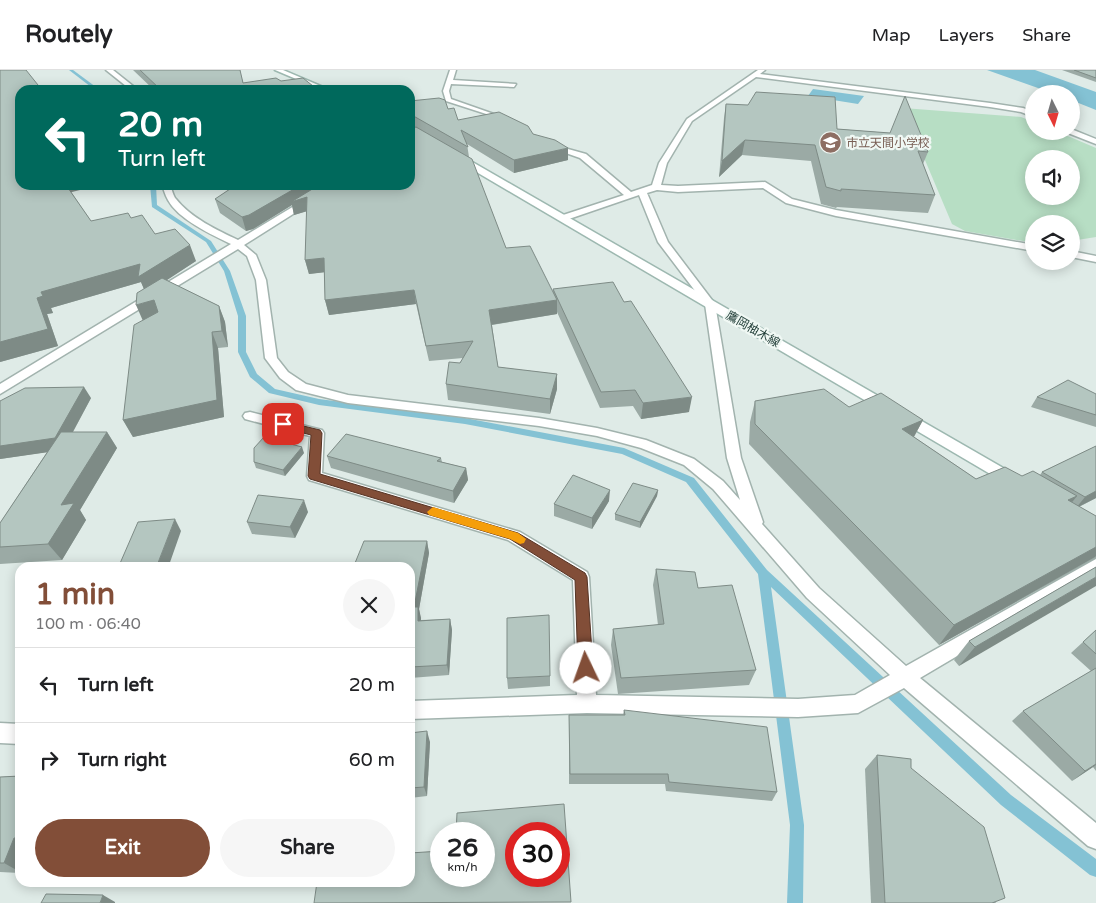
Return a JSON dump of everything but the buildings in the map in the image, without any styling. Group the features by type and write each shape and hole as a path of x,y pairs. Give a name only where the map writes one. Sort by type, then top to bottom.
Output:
{"street":[{"path":"110,70 129,85"},
{"path":"278,70 316,85"},
{"path":"454,70 446,91 448,100 512,122"},
{"path":"656,187 663,163 689,120 759,72 1025,111"},
{"path":"450,82 514,85"},
{"path":"1080,135 1096,142"},
{"path":"544,144 583,156 630,196"},
{"name":"鷹岡柚木線","path":"452,154 1028,489"},
{"path":"563,218 656,187 678,189 765,185 789,200 836,213 1025,246"},
{"path":"168,190 172,200 188,214 251,255 261,280 271,358 284,376 301,387 348,399 549,424 597,432 646,445 689,462 718,485 813,593 905,677 1096,838"},
{"path":"0,390 327,190"},
{"path":"642,192 663,242 710,304 734,458 758,530"},
{"path":"1080,256 1096,259"},
{"path":"250,416 316,433 314,476 514,536 581,577 587,704"},
{"path":"415,710 587,704 798,708 858,704 1096,566"},
{"path":"0,733 15,734"}],"green space":[{"path":"903,108 1021,117 1025,119 1025,140 1077,140 1096,148 1096,237 1080,240 1080,215 1025,215 1025,241 965,231 952,224"}],"water":[{"path":"987,70 1035,70 1077,85 1030,85"},
{"path":"1080,86 1096,92 1096,110 1080,104"},
{"path":"813,89 864,96 858,104 808,96"}],"waterway":[{"path":"71,70 91,85"},
{"path":"153,190 154,206 208,241 227,271 242,316 242,352 253,375 272,391 319,402 465,421 624,451 690,480 763,573"},
{"path":"763,573 1006,800 1096,869"},
{"path":"763,573 797,825 795,903"}],"slow traffic":[{"path":"433,512 520,539"}],"place":[{"name":"市立天間小学校","path":"830,143"}],"route":[{"path":"283,424 316,433 314,476 514,536 581,577 586,668"}]}
